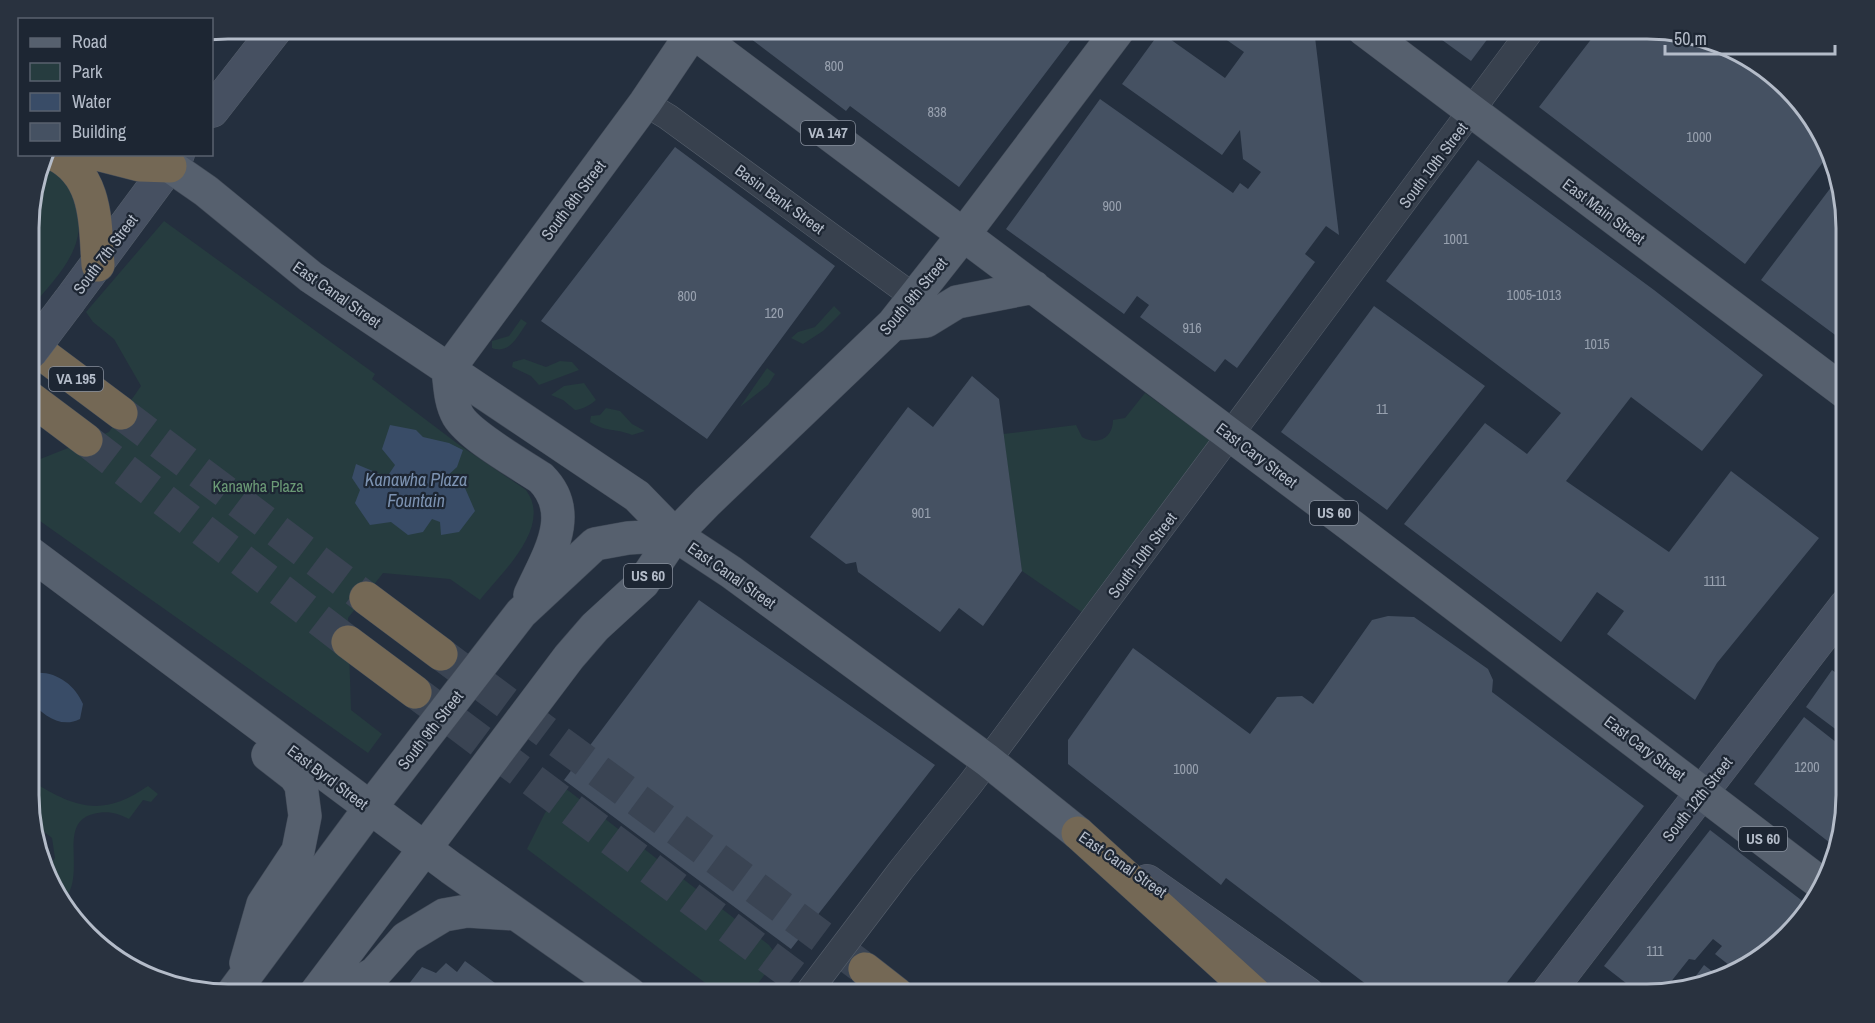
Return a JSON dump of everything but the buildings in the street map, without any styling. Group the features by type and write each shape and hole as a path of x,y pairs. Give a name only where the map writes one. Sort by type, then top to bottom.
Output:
{"highway":[{"path":"57,156 72,165 87,185 94,211 98,265"},
{"path":"105,156 140,165 170,158"},
{"name":"VA 195","path":"39,352 121,413"},
{"name":"VA 195","path":"39,405 86,440"},
{"path":"366,597 441,654"},
{"path":"348,642 416,692"},
{"path":"1078,832 1243,984"},
{"path":"865,969 884,984"}],"main road":[{"name":"South 8th Street","path":"448,370 645,103 686,39"},
{"name":"East Cary Street","path":"704,39 1816,880"},
{"name":"South 9th Street","path":"322,984 569,657 595,627 643,583 675,535 707,502 893,324 1111,39"},
{"name":"East Main Street","path":"1377,39 1836,385"},
{"name":"East Canal Street","path":"170,158 206,191 311,277 637,496 675,535 731,572 987,760 1078,832"},
{"path":"893,324 926,321 957,302 1034,287"},
{"path":"448,370 458,416 469,428 541,478 551,488 556,500 559,518 556,536 521,612"},
{"name":"South 9th Street","path":"239,984 370,808 521,612 595,544 628,538 675,535"},
{"name":"East Byrd Street","path":"39,560 424,848 616,984"},
{"path":"230,704 237,732 295,776 303,790 305,816 298,850 263,904 237,984"},
{"path":"358,984 375,974 406,938 444,915 467,911 515,914"}],"street":[{"path":"213,110 268,39"},
{"name":"South 10th Street","path":"815,984 1231,436 1525,39"},
{"name":"Basin Bank Street","path":"645,103 668,117 914,297"},
{"name":"South 7th Street","path":"39,341 98,265 170,158"},
{"name":"South 12th Street","path":"1555,984 1836,617"},
{"name":"East Canal Street","path":"1078,832 1294,984"}],"green space":[{"path":"51,162 61,172 72,192 78,210 79,227 70,256 39,298 39,216 45,179"},
{"name":"Kanawha Plaza","path":"164,221 375,374 372,379 458,444 526,490 533,504 533,519 529,534 511,563 480,600 450,579 383,573 348,618 351,710 382,734 368,753 39,520 39,459 109,432 141,386 114,339 93,322 86,312"},
{"path":"834,306 841,313 823,331 803,344 791,338 798,332 815,327"},
{"path":"521,319 527,323 513,343 504,349 492,348 492,341 509,336"},
{"path":"524,359 546,367 560,361 572,362 579,370 539,385 531,376 512,367 513,362"},
{"path":"767,368 775,374 768,385 740,407"},
{"path":"584,383 596,400 580,409 575,410 563,400 551,395 564,386"},
{"path":"1145,393 1213,442 1083,613 1022,571 1003,434 1076,425 1082,437 1088,440 1104,439 1110,432 1113,420 1125,418"},
{"path":"606,408 620,411 632,424 645,431 632,435 602,428 590,422 591,416 600,415"},
{"path":"39,786 75,803 89,806 102,806 116,802 148,786 158,794 151,802 143,800 129,819 103,812 82,820 76,829 73,880 67,895 51,863 55,858 52,838 43,831"},
{"path":"565,788 769,945 774,952 772,965 758,984 707,984 527,849 545,813"}],"water":[{"name":"Kanawha Plaza Fountain","path":"390,425 416,430 423,437 449,443 463,450 457,467 446,477 452,488 465,488 475,511 459,532 441,535 440,522 432,519 423,532 408,535 391,522 370,525 355,503 360,490 352,478 356,464 387,477 395,465 382,449"},
{"path":"39,673 50,674 70,685 83,704 80,719 73,722 59,721 39,709"}],"tunnel":[{"path":"121,413 366,598"},
{"path":"86,440 348,642"},
{"path":"441,654 865,969"},
{"path":"415,692 805,984"}]}
